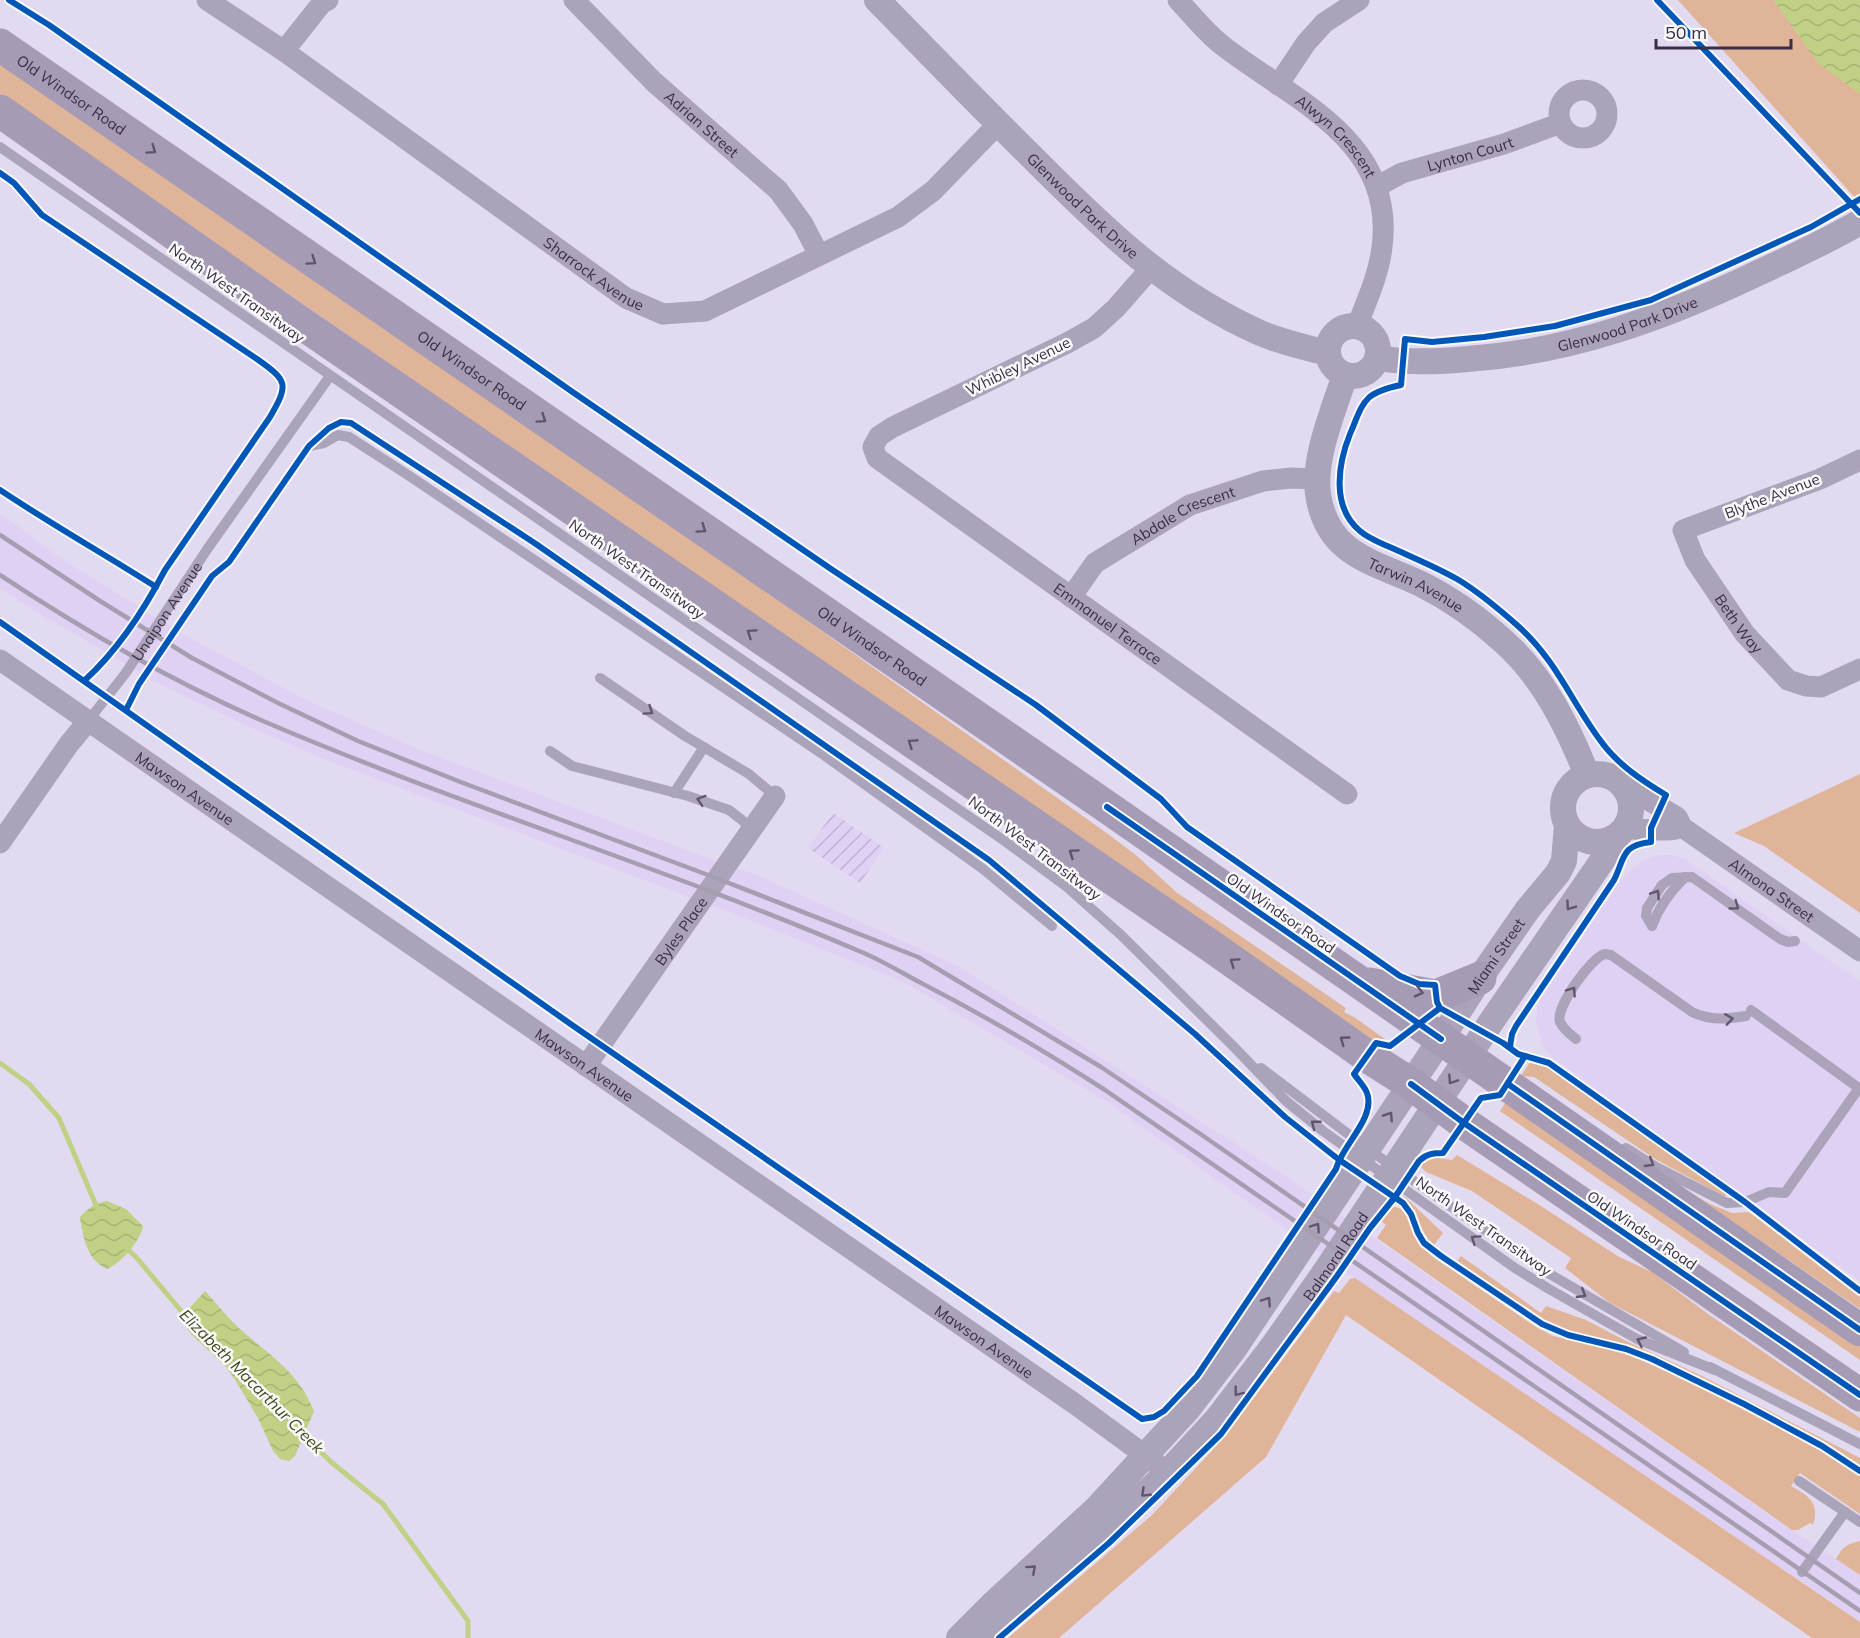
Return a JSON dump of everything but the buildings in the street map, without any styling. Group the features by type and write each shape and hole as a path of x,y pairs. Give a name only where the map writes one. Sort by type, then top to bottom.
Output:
{"highway":[{"name":"Old Windsor Road","path":"0,45 1361,983 1860,1330"},
{"name":"Old Windsor Road","path":"0,111 602,531 1208,944 1860,1395"},
{"path":"1361,983 1436,996 1480,978"}],"street":[{"name":"Sharrock Avenue","path":"207,0 284,51 626,297 663,314 705,311 898,217 933,191 998,124"},
{"path":"284,51 322,3 328,0"},
{"name":"Adrian Street","path":"574,0 654,82 778,190 803,224 819,255"},
{"name":"Glenwood Park Drive","path":"877,0 998,124 1118,241 1151,268 1220,312 1258,332 1328,353"},
{"name":"Alwyn Crescent","path":"1178,0 1221,44 1339,129 1366,164 1378,186 1383,215 1382,247 1371,291 1357,326"},
{"path":"1278,85 1306,43 1324,23 1359,0"},
{"name":"Lynton Court","path":"1378,186 1402,173 1504,144 1561,123"},
{"name":"Glenwood Park Drive","path":"1378,358 1419,362 1482,358 1511,355 1593,338 1688,306 1816,246 1860,222"},
{"name":"Whibley Avenue","path":"873,447 879,436 893,427 1094,328 1116,308 1151,268"},
{"path":"1357,326 1365,328 1377,341 1378,358 1374,365 1361,375 1345,375 1333,367 1328,353 1331,338 1342,328 1357,326"},
{"name":"Tarwin Avenue","path":"1345,375 1322,450 1317,479 1318,495 1330,529 1351,552 1362,559 1421,584 1451,601 1487,627 1520,659 1536,679 1564,723 1587,775"},
{"name":"Emmanuel Terrace","path":"873,447 877,458 887,467 1347,794"},
{"name":"Blythe Avenue","path":"1683,530 1820,478 1860,460"},
{"name":"Abdale Crescent","path":"1071,597 1095,563 1190,505 1263,481 1290,478 1317,479"},
{"name":"Beth Way","path":"1683,530 1695,560 1745,634 1788,680 1806,686 1821,687 1860,669"},
{"name":"Mawson Avenue","path":"0,660 1168,1472"},
{"name":"Unaipon Avenue","path":"0,843 69,744 88,721"},
{"path":"1621,833 1630,818 1632,806 1624,786 1607,775 1587,775 1576,781 1568,790 1563,801 1563,813 1567,825 1585,840 1596,843 1607,841 1621,833 1651,828 1671,832 1682,827"},
{"name":"Almona Street","path":"1624,786 1677,817 1682,827 1860,951"},
{"name":"Byles Place","path":"586,1066 775,796"},
{"name":"Miami Street","path":"1455,1048 1480,978 1528,909 1558,873 1564,861 1567,825"},
{"name":"Miami Street","path":"1411,1084 1455,1048 1604,858 1621,833"},
{"name":"Balmoral Road","path":"978,1638 1088,1546 1168,1472 1218,1418 1273,1346 1327,1269 1437,1103 1455,1048"},
{"name":"Balmoral Road","path":"959,1638 1097,1508 1187,1410 1234,1349 1411,1084"}],"lane":[{"name":"North West Transitway","path":"0,147 1067,886 1121,935 1286,1101 1391,1172 1515,1268 1637,1339 1715,1370 1860,1444"},
{"name":"Unaipon Avenue","path":"88,721 125,674 208,548 330,376"},
{"path":"309,446 324,443 339,435 349,437 408,475 820,753 983,869 1052,926"},
{"path":"600,678 685,736 749,774 775,796"},
{"path":"674,792 704,747"},
{"path":"550,750 572,766 674,792 729,810 752,828"},
{"path":"1652,926 1646,916 1647,908 1657,892 1672,878 1686,877 1698,880 1780,939 1795,942"},
{"path":"1576,1039 1560,1022 1559,1011 1594,960 1605,954 1611,955 1698,1015 1719,1020 1748,1013 1859,1089 1785,1193 1769,1192 1745,1202 1727,1203 1656,1167 1628,1149 1618,1146 1596,1146"},
{"path":"1799,1480 1860,1522"},
{"path":"1803,1572 1845,1512"}],"shaded area":[{"path":"1678,0 1860,0 1860,198 1857,200"},
{"path":"0,58 510,410 1108,834 1137,856 1176,892 1346,1008 1344,1012 1385,1039 1371,1040 0,94"},
{"path":"0,514 65,561 186,636 306,700 418,749 754,874 958,966 1287,1177 1781,1523 1860,1575 1860,1622 1355,1278 1106,1101 904,982 729,912 329,761 243,724 156,682 24,604 0,588"},
{"path":"1860,774 1860,913 1764,846 1734,833"},
{"path":"833,813 884,848 860,883 808,848"},
{"path":"1658,855 1672,855 1685,859 1860,982 1860,1281 1551,1056 1543,1046 1536,1023 1541,999 1621,880 1644,860"},
{"path":"1530,1062 1548,1067 1728,1195 1724,1196 1655,1159 1534,1077 1521,1076"},
{"path":"1507,1100 1860,1347 1860,1360 1500,1111"},
{"path":"1457,1155 1619,1257 1652,1272 1708,1314 1860,1418 1860,1432 1610,1303 1565,1268 1571,1258 1472,1191 1426,1172 1421,1167 1421,1163 1432,1157 1452,1160"},
{"path":"1665,1178 1710,1204 1732,1213 1749,1212 1860,1297 1860,1309 1748,1232 1742,1233"},
{"path":"1404,1196 1443,1233 1434,1245 1412,1210 1401,1199"},
{"path":"1392,1206 1405,1210 1418,1240 1433,1257 1536,1327 1553,1336 1626,1353 1704,1389 1817,1448 1860,1476 1860,1514 1800,1473 1791,1486 1808,1497 1814,1506 1815,1517 1813,1525 1810,1523 1798,1530 1792,1530 1377,1238 1386,1225 1380,1220"},
{"path":"1461,1256 1541,1313 1546,1306 1586,1320 1700,1375 1860,1458 1860,1467 1819,1440 1639,1349 1572,1331 1549,1322 1457,1261"},
{"path":"1355,1278 1860,1622 1860,1638 1812,1638 1346,1315 1266,1457 1059,1638 1008,1638 1151,1516 1222,1440 1334,1291 1339,1293 1350,1279"},
{"path":"1860,1541 1860,1575 1836,1559 1845,1547"}],"water":[{"path":"1773,0 1860,0 1860,94 1819,64"},
{"path":"107,1201 126,1209 143,1226 138,1239 129,1251 107,1269 90,1254 80,1217 92,1206"},
{"path":"205,1291 235,1324 291,1375 300,1385 314,1411 295,1456 289,1461 280,1459 273,1451 258,1418 227,1368 191,1334 183,1323 182,1316"}],"waterway":[{"name":"Elizabeth Macarthur Creek","path":"0,1063 29,1084 59,1118 98,1210"},
{"name":"Elizabeth Macarthur Creek","path":"124,1246 187,1318"},
{"name":"Elizabeth Macarthur Creek","path":"300,1431 331,1462 383,1504 468,1621 468,1638"}],"railway":[{"path":"0,535 192,658 358,741 918,957 1101,1067 1199,1133 1860,1593"},
{"path":"0,575 128,654 263,721 411,781 785,920 876,959 971,1010 1105,1090 1860,1611"}],"cycle path":[{"path":"9,0 49,25 574,393 831,569 1036,705 1161,799 1187,827 1400,976 1419,984 1435,985 1440,1008 1503,1043 1518,1054 1549,1063 1745,1202 1860,1291"},
{"path":"1657,0 1860,213"},
{"path":"0,173 14,183 42,215 257,359 275,373 282,384 280,397 270,417 165,570 139,614 119,643 85,680"},
{"path":"1510,1047 1516,1026 1614,880 1625,854 1634,846 1651,842 1651,828 1666,795 1630,771 1614,757 1543,653 1511,620 1457,579 1371,539 1351,521 1341,498 1340,485 1342,458 1350,434 1366,400 1379,391 1401,385 1405,339 1432,342 1555,326 1651,300 1811,227 1860,199"},
{"path":"126,710 139,684 212,576 229,562 309,446 329,428 341,422 351,423 536,544 989,860 1195,1034 1285,1117 1338,1159 1403,1203 1411,1214 1424,1243 1441,1256 1542,1324 1568,1335 1626,1349 1652,1359 1744,1404 1822,1446 1860,1471"},
{"path":"0,490 156,587"},
{"path":"0,622 572,1025 1142,1419 1154,1417 1164,1411 1197,1376 1336,1169 1367,1112 1367,1093 1354,1074 1376,1043 1390,1046 1440,1008"},
{"path":"1107,807 1441,1039"},
{"path":"999,1638 1109,1543 1221,1434 1419,1161 1430,1154 1443,1153 1481,1098 1500,1095 1525,1056"},
{"path":"1411,1084 1464,1123 1860,1395"},
{"path":"1508,1084 1860,1330"}]}
